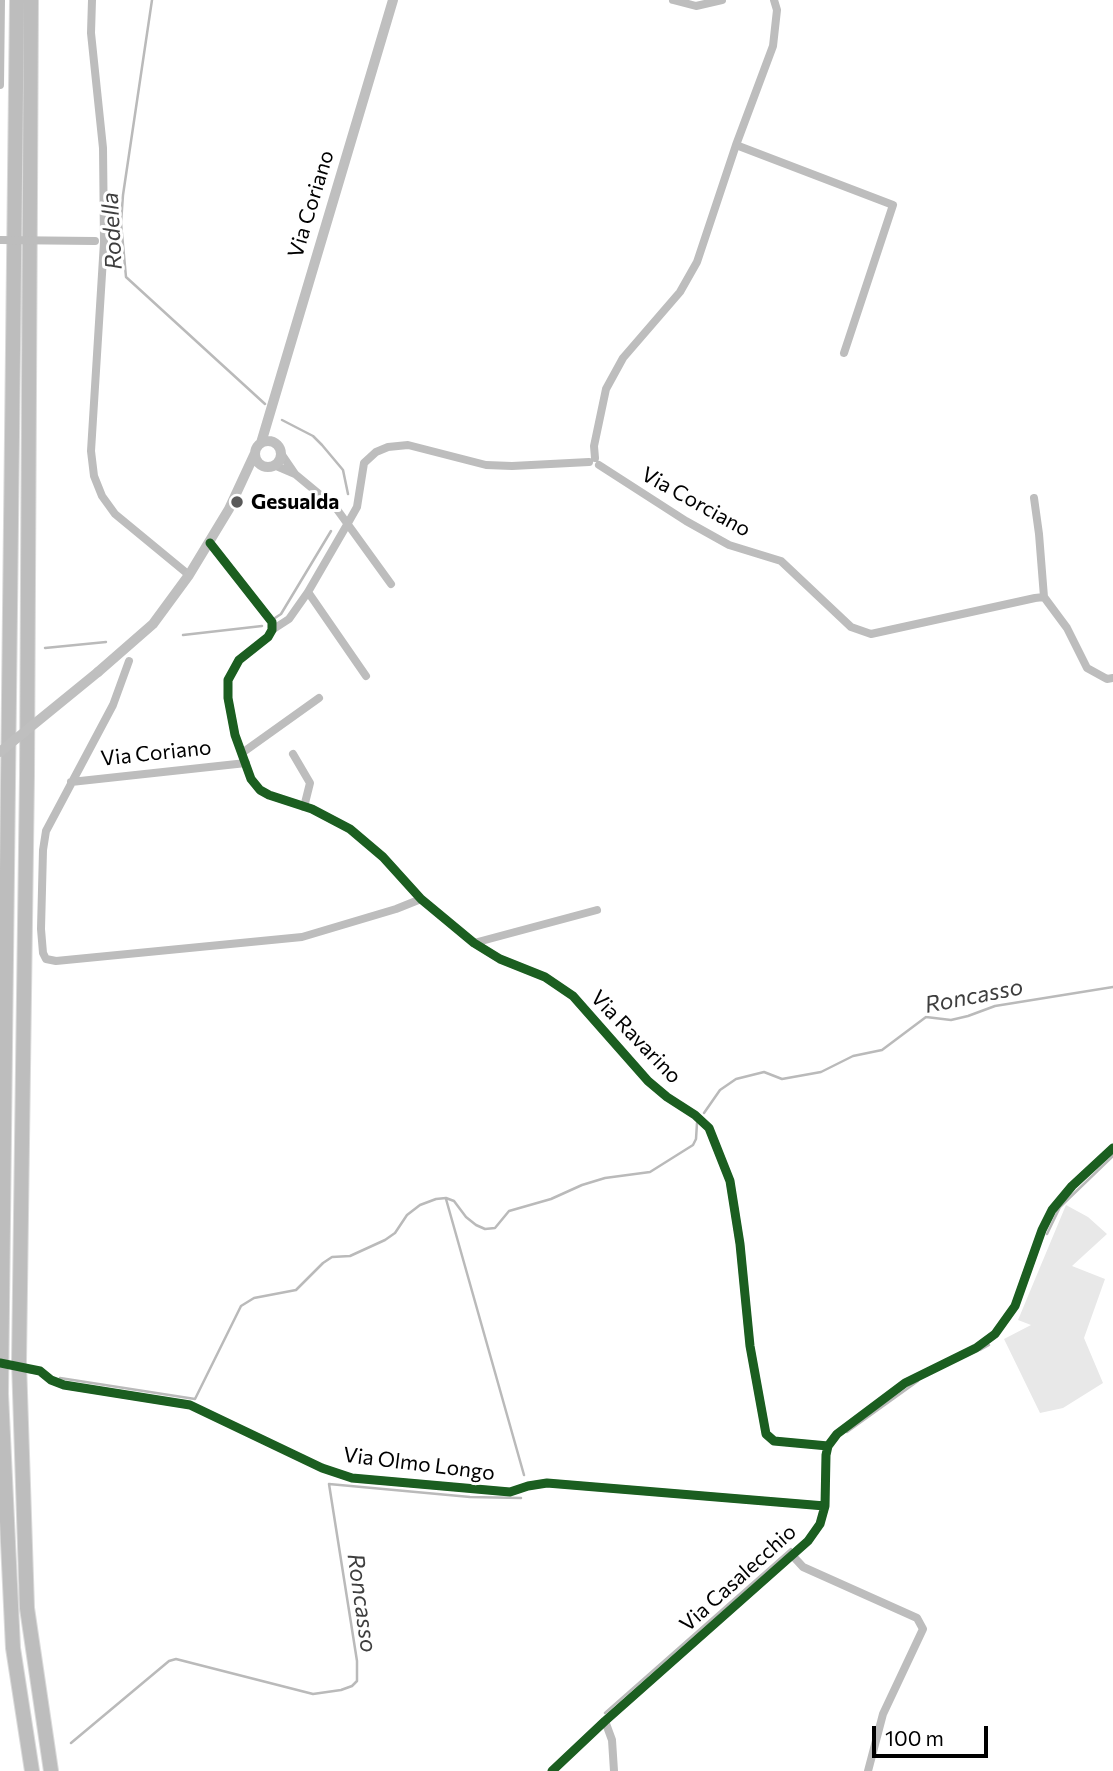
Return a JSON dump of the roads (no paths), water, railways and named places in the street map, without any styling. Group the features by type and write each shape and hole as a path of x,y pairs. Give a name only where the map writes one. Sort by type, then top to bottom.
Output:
{"highway":[{"path":"17,0 1,1394 13,1648 32,1771"},
{"path":"31,0 27,775 19,1362 27,1608 51,1771"}],"main road":[{"name":"Via Coriano","path":"0,752 153,624 210,543 241,485 267,420 393,0"},
{"path":"267,420 278,448 279,459 270,466 259,464 258,448 269,441 278,448"},
{"name":"Via Coriano","path":"241,485 270,466"}],"street":[{"path":"0,85 1,0"},
{"path":"92,0 91,33 103,148 91,451 94,477 102,496 115,514 189,575"},
{"path":"673,0 696,6 722,0"},
{"path":"272,630 289,620 308,592 357,507 364,463 376,452 388,447 408,445 486,465 594,462 594,446 606,389 623,358 680,292 697,262 773,46 777,10 774,0"},
{"path":"736,145 893,205 844,353"},
{"path":"0,240 100,241"},
{"path":"278,448 295,474 336,508 391,584"},
{"name":"Via Corciano","path":"594,462 729,545 781,561 851,627 871,634 1044,597"},
{"path":"270,466 295,474"},
{"path":"1034,499 1044,597 1067,628 1087,668 1107,679 1113,678"},
{"path":"210,543 272,622 272,630"},
{"path":"308,592 366,676"},
{"name":"Via Ravarino","path":"272,630 264,641 239,660 228,680 231,717 251,779 260,790 285,802 335,819 350,829 383,857 421,900 474,943 500,959 545,977 573,996 648,1081 709,1128 730,1181 740,1244 750,1346 766,1434 774,1441 828,1446"},
{"name":"Via Coriano","path":"129,661 113,705 46,831 41,929 46,959 56,961 302,937 421,900"},
{"path":"242,753 319,698"},
{"path":"293,754 310,783 304,807"},
{"name":"Via Coriano","path":"71,782 246,763"},
{"path":"474,943 597,910"},
{"path":"828,1446 837,1434 905,1383 975,1348 995,1334 1015,1306 1042,1230 1052,1210 1072,1186 1113,1148"},
{"name":"Via Olmo Longo","path":"28,1369 40,1371 51,1380 64,1385 190,1405 322,1468 352,1478 510,1492 547,1483 825,1506"},
{"name":"Via Casalecchio","path":"552,1771 808,1541 820,1524 825,1506 824,1481 828,1446"},
{"path":"792,1555 803,1567 917,1618 923,1629 883,1714 867,1771"},
{"path":"605,1721 612,1740 614,1771"}],"waterway":[{"name":"Rodella","path":"152,0 123,195 121,223 126,277 265,404"},
{"name":"Rodella","path":"282,420 313,436 322,445 343,470 348,494"},
{"name":"Rodella","path":"275,618 281,614 331,531"},
{"name":"Rodella","path":"183,635 262,626"},
{"name":"Rodella","path":"45,648 106,642"},
{"name":"Roncasso","path":"704,1113 720,1090 736,1079 764,1072 782,1079 821,1072 853,1056 882,1050 926,1017 951,1020 995,1006 1113,987"},
{"name":"Roncasso","path":"60,1378 195,1399 241,1306 254,1298 296,1290 332,1257 350,1256 385,1240 395,1233 407,1215 420,1205 446,1198 454,1201 476,1225 485,1229 495,1228 509,1211 551,1199 605,1178 650,1172 693,1145 697,1123"},
{"name":"Roncasso","path":"1047,1234 1060,1207 1113,1156"},
{"name":"Roncasso","path":"446,1199 524,1475"},
{"name":"Roncasso","path":"980,1350 989,1345"},
{"name":"Roncasso","path":"847,1432 918,1381"},
{"name":"Roncasso","path":"71,1743 169,1661 176,1659 313,1694 341,1690 357,1681 357,1661 329,1484 470,1497 521,1498"},
{"name":"Roncasso","path":"605,1713 791,1549"}],"place":[{"name":"Gesualda","path":"237,502"}]}
